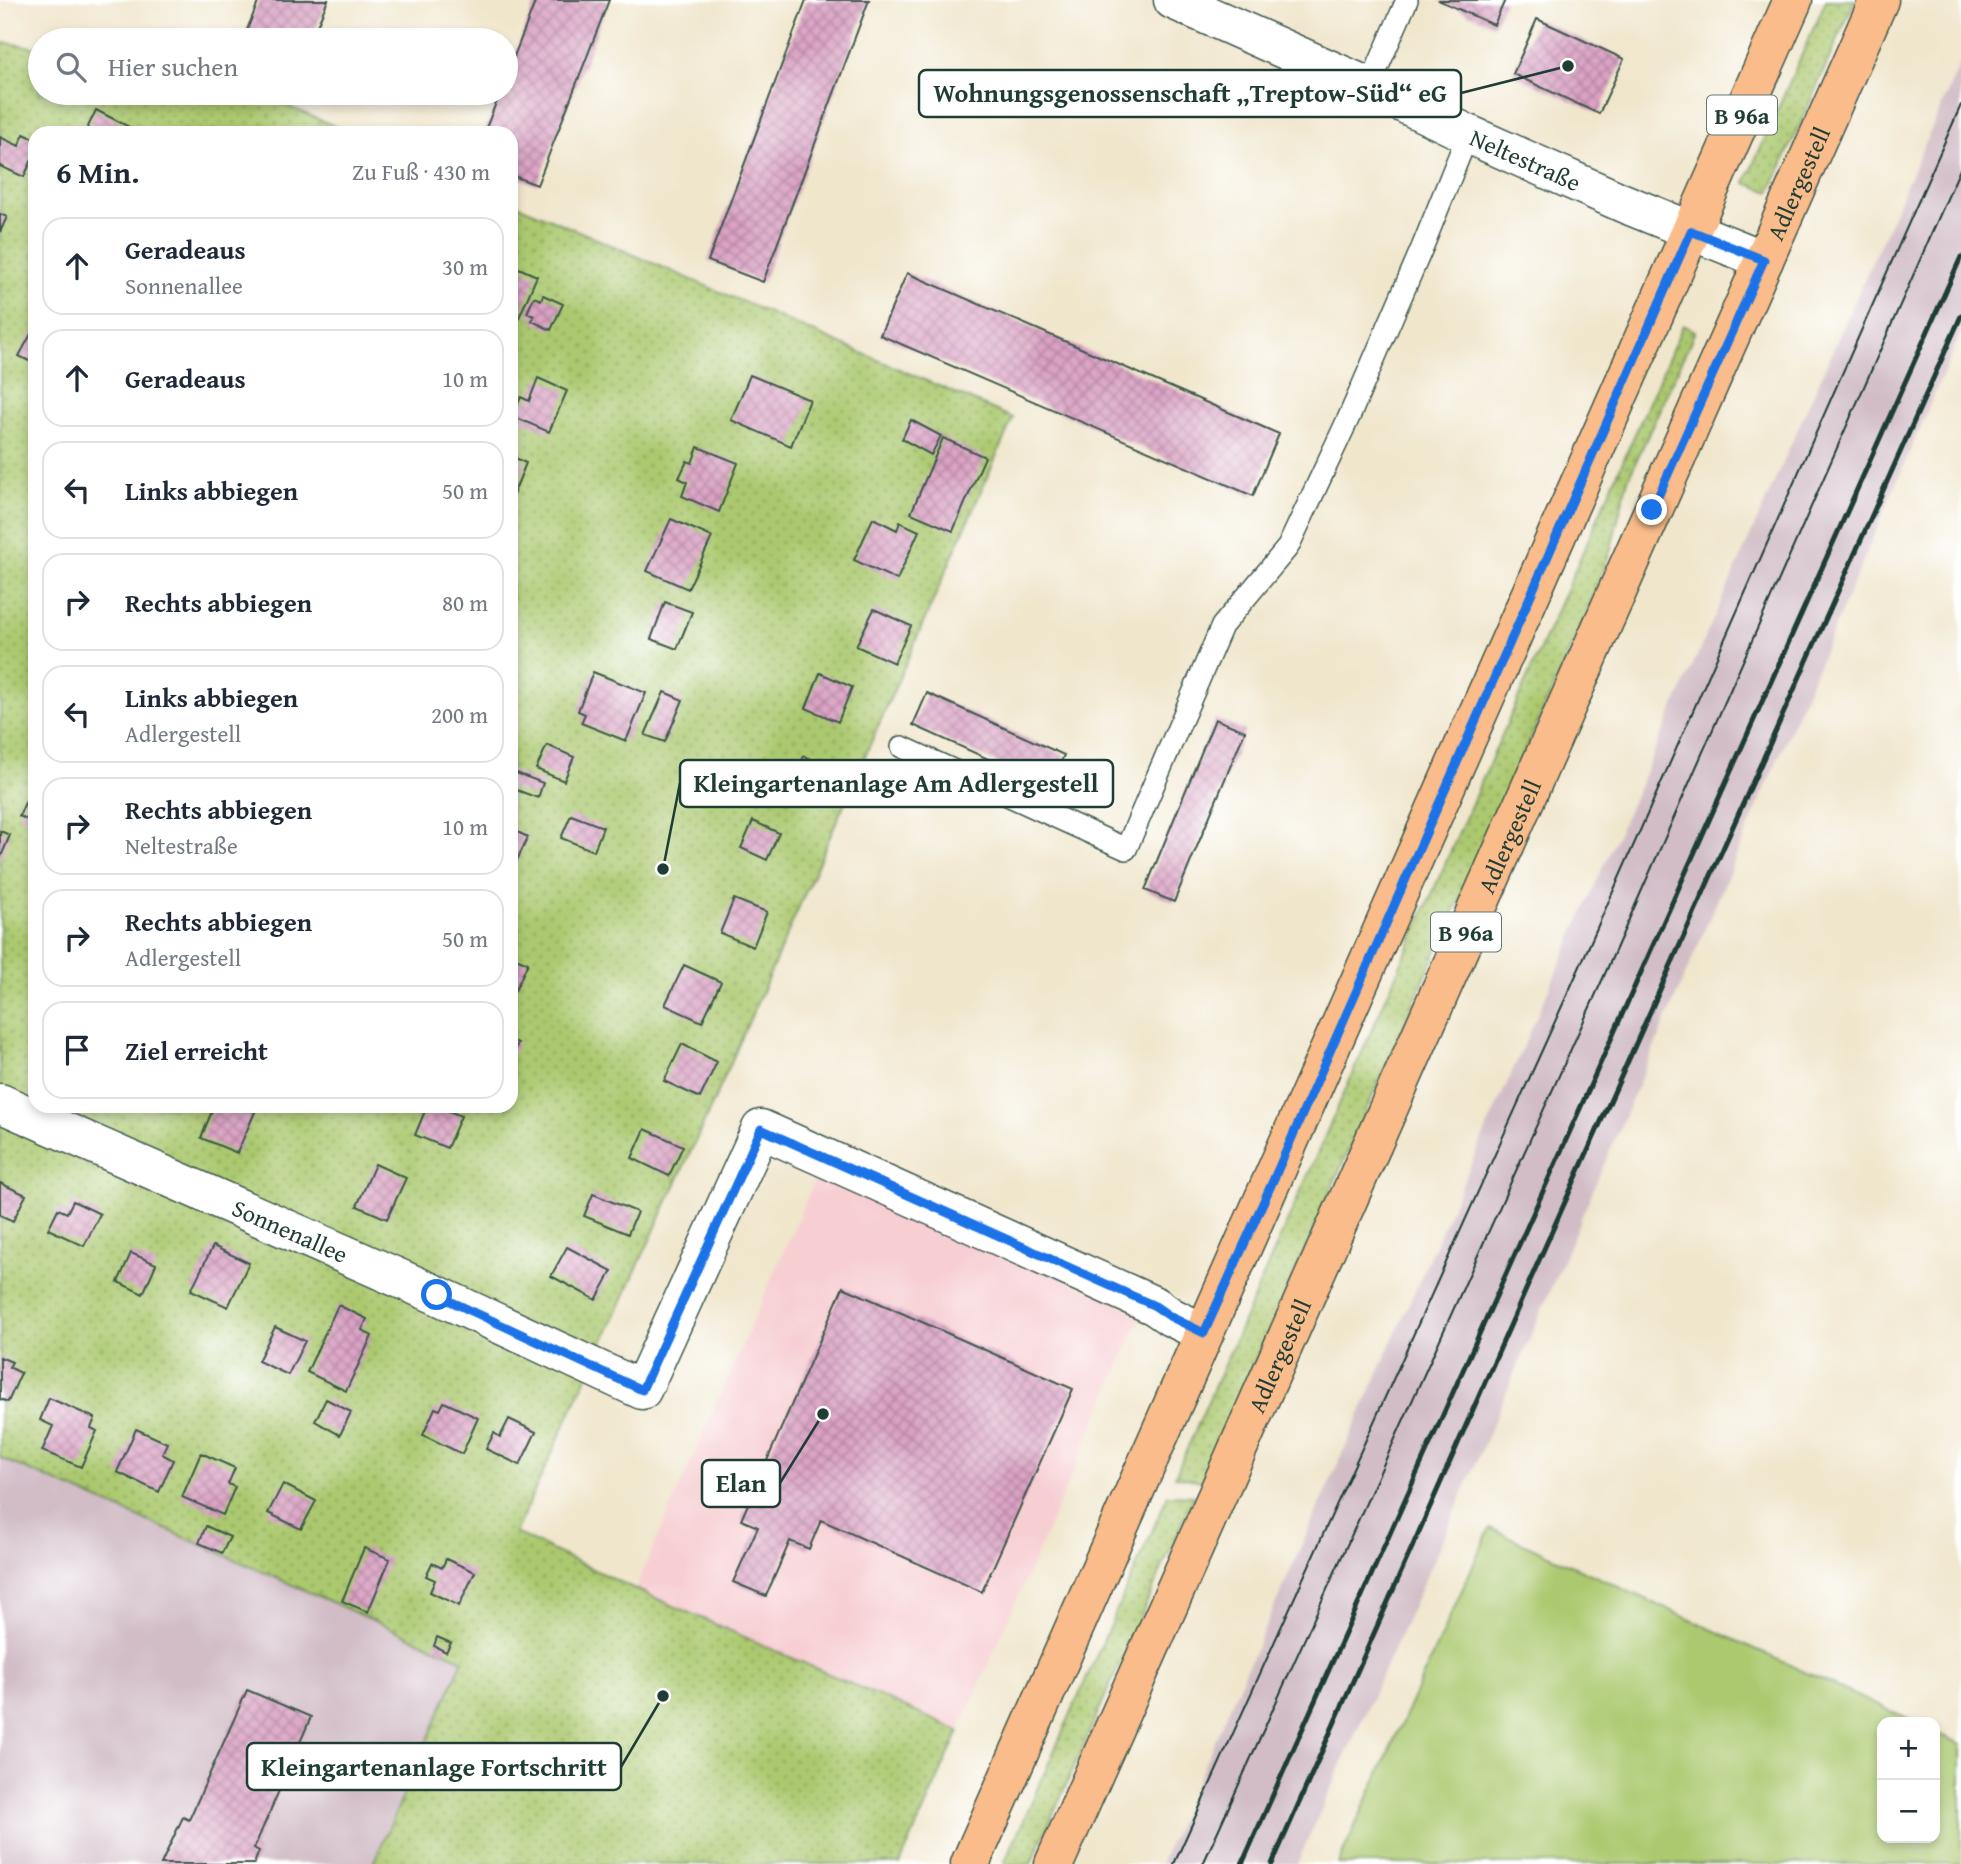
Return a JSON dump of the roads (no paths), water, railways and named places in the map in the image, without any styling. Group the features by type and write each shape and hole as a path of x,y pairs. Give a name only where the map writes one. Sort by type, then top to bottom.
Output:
{"main road":[{"name":"B 96a","path":"970,1864 1793,0"},
{"name":"Adlergestell","path":"1054,1864 1879,0"}],"street":[{"name":"Neltestraße","path":"1173,0 1369,86 1468,134 1764,260"},
{"name":"Sonnenallee","path":"0,1103 437,1295 642,1390 761,1129 1155,1306 1204,1333"}],"lane":[{"path":"1369,86 1407,0"},
{"path":"902,747 1126,849 1222,626 1288,547 1294,536 1349,418 1468,134"}],"tram line":[{"path":"1174,1864 1581,964 1961,105"},
{"path":"1203,1864 1604,976 1961,167"}],"railway":[{"path":"1242,1864 1961,257"},
{"path":"1272,1864 1961,316"}],"place":[{"name":"Wohnungsgenossenschaft „Treptow-Süd“ eG","path":"1568,66"},
{"name":"Kleingartenanlage Am Adlergestell","path":"663,869"},
{"name":"Elan","path":"823,1414"},
{"name":"Kleingartenanlage Fortschritt","path":"663,1696"}]}
